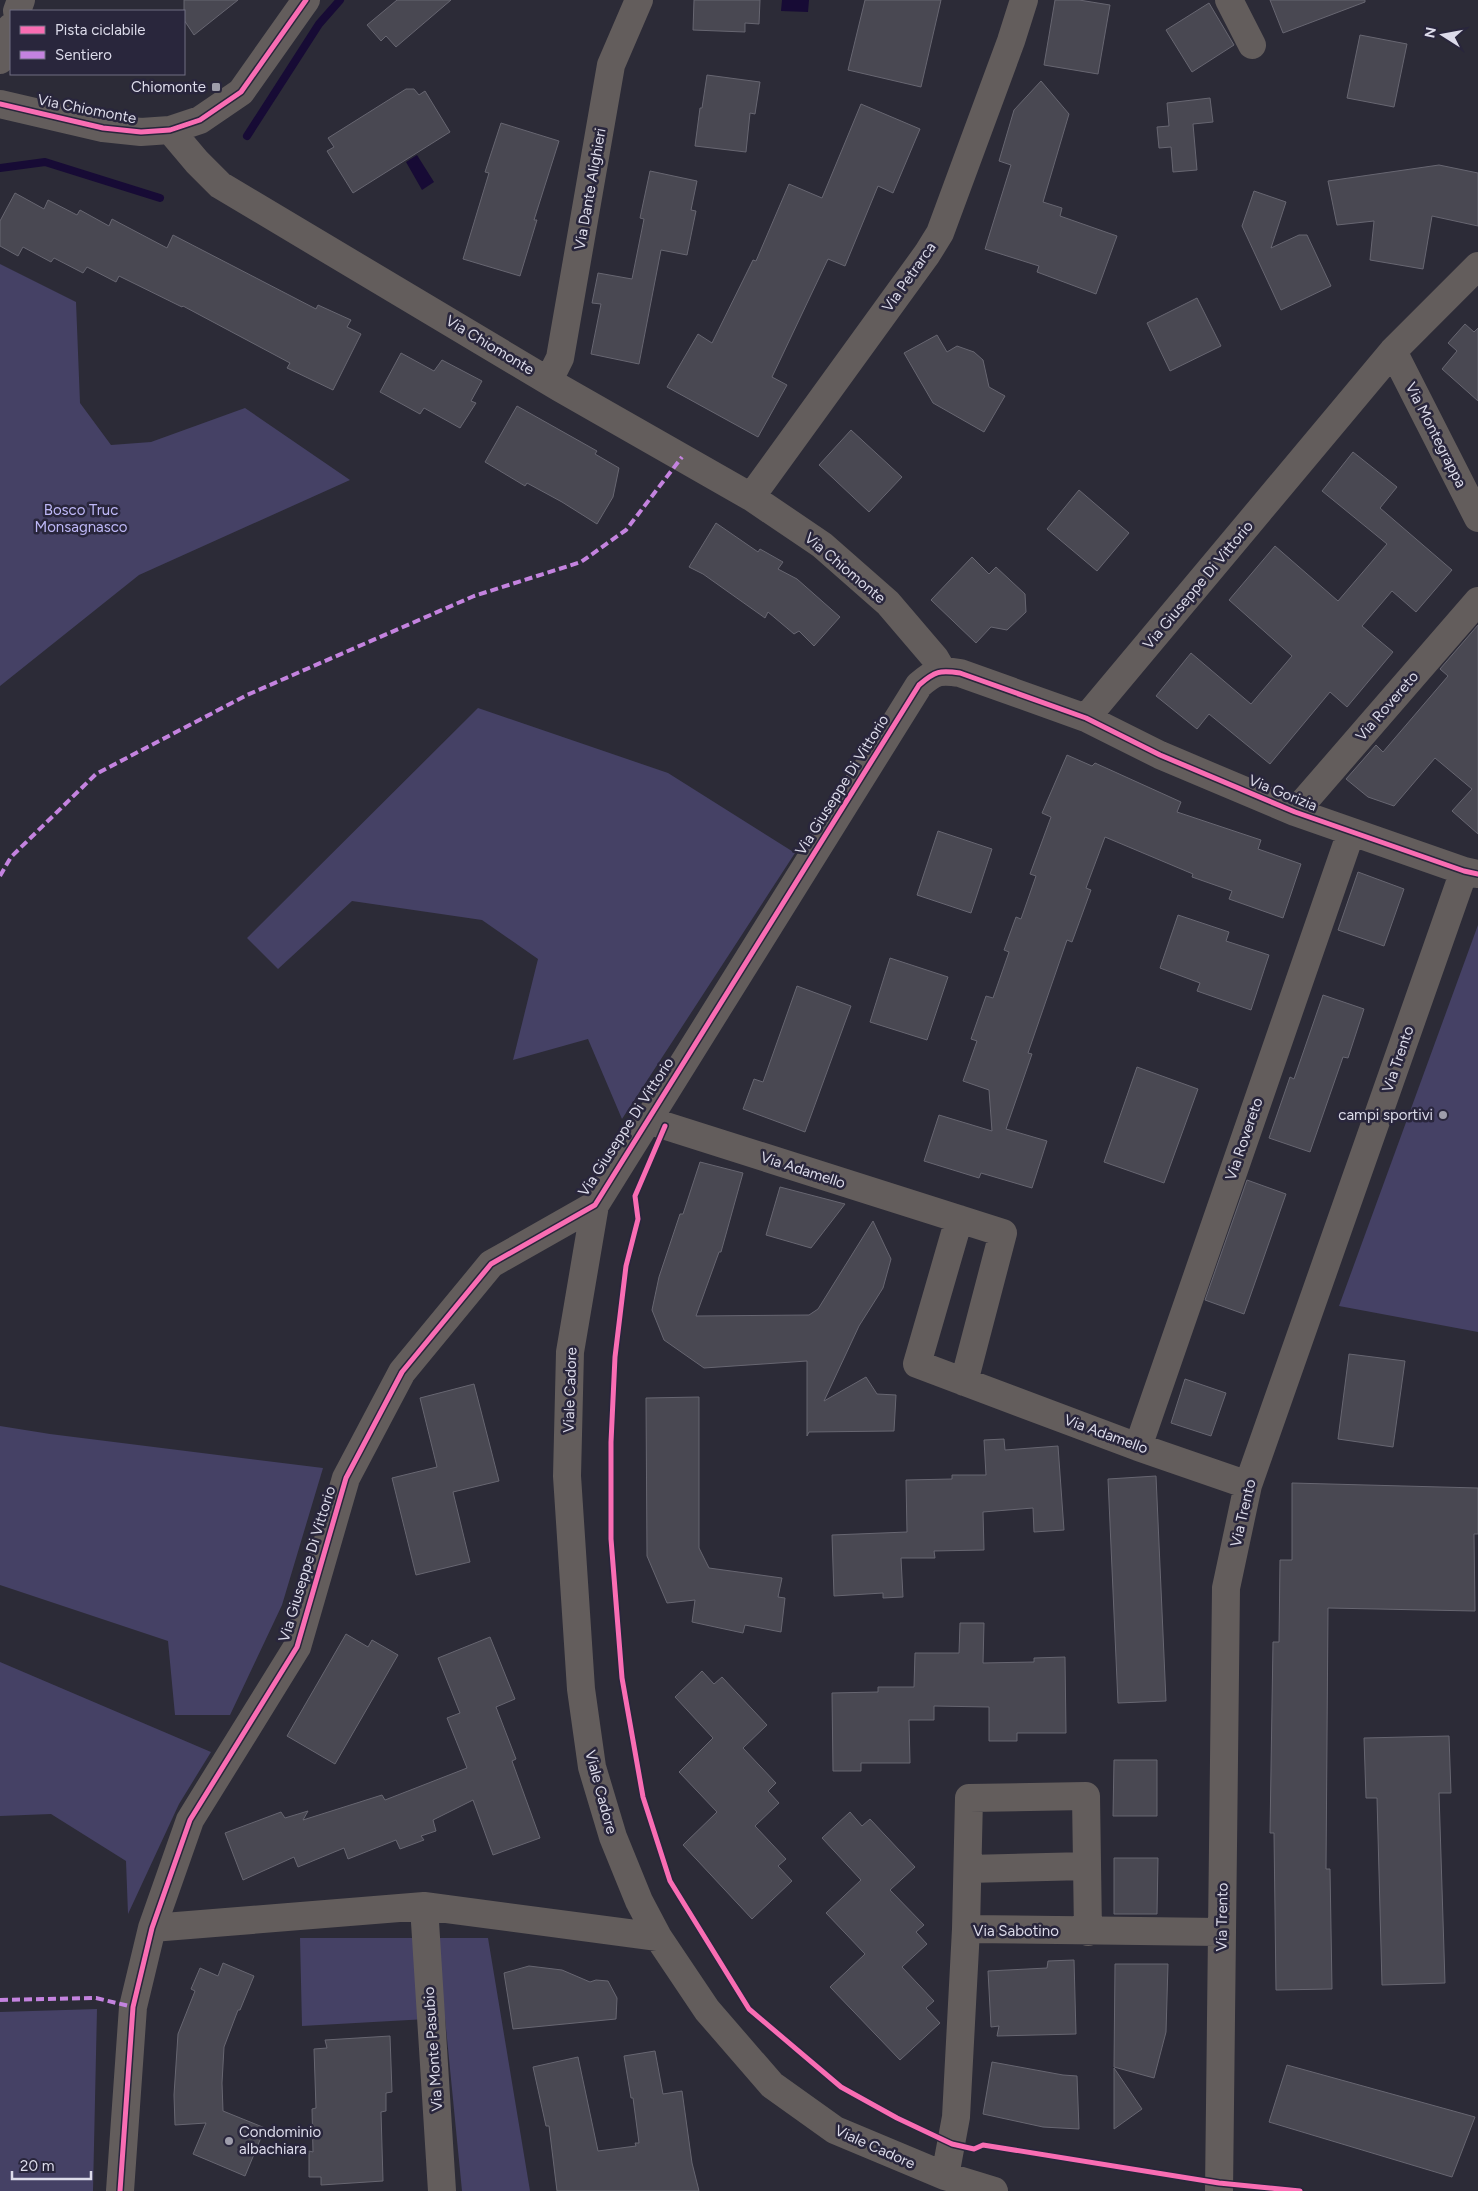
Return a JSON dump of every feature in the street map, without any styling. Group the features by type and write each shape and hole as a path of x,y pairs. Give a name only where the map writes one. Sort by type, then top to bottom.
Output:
{"street":[{"path":"170,130 200,120 241,92 306,0"},
{"name":"Via Dante Alighieri","path":"550,380 560,358 612,66 639,0"},
{"name":"Via Petrarca","path":"751,497 927,254 940,232 1011,41 1024,0"},
{"path":"1229,0 1252,45"},
{"path":"0,60 10,30"},
{"name":"Via Chiomonte","path":"0,105 102,128 141,132 170,130 196,162 220,185 751,497 822,545 888,603 935,658 942,670"},
{"name":"Via Giuseppe Di Vittorio","path":"1086,718 1393,351 1478,266"},
{"name":"Via Montegrappa","path":"1393,351 1478,518"},
{"name":"Via Rovereto","path":"1295,812 1478,601"},
{"path":"942,670 960,673 1086,718"},
{"name":"Via Giuseppe Di Vittorio","path":"120,2191 133,2007 152,1928 190,1820 297,1647 346,1478 402,1372 491,1264 595,1205 919,685 930,675 942,670"},
{"name":"Via Gorizia","path":"1086,718 1160,755 1295,812 1471,873"},
{"name":"Via Rovereto","path":"1138,1446 1351,832"},
{"name":"Via Trento","path":"1219,2191 1226,1588 1248,1485 1471,873"},
{"name":"Via Adamello","path":"647,1120 1003,1233 964,1382"},
{"name":"Viale Cadore","path":"595,1205 570,1352 567,1476 580,1688 592,1767 612,1837 639,1901 658,1937 706,2010 772,2085 835,2130 945,2176 994,2191"},
{"name":"Via Adamello","path":"959,1219 917,1364 1248,1485"},
{"path":"966,1930 970,1798 1086,1796 1088,1932"},
{"path":"968,1869 1087,1866"},
{"path":"152,1928 424,1906 658,1937"},
{"name":"Via Monte Pasubio","path":"424,1906 442,2191"},
{"name":"Via Sabotino","path":"945,2176 956,2117 966,1930 1221,1932"}],"green space":[{"name":"Bosco Truc Monsagnasco","path":"0,264 76,302 80,403 111,445 151,442 245,408 350,480 139,575 0,686"},
{"path":"478,708 668,773 795,853 622,1119 588,1039 513,1060 538,959 482,920 352,901 278,969 247,938"},
{"name":"campi sportivi","path":"1478,925 1478,1332 1339,1306"},
{"path":"0,1426 323,1468 282,1605 230,1715 175,1715 168,1641 0,1585"},
{"path":"0,1662 211,1752 179,1804 128,1914 126,1861 51,1814 0,1816"},
{"path":"300,1938 488,1938 530,2191 462,2191 445,2018 302,2026"},
{"path":"97,2009 93,2191 0,2191 0,2012"}],"shaded area":[{"path":"782,0 809,0 808,12 781,11"},
{"path":"417,155 434,182 422,190 406,162"}],"building":[{"path":"184,0 238,0 194,35 185,22"},
{"path":"397,0 451,0 396,47 386,36 381,41 367,25"},
{"path":"694,0 760,0 759,24 745,23 745,32 693,30"},
{"path":"865,0 941,0 921,87 848,70"},
{"path":"1055,0 1079,0 1110,5 1098,74 1044,65"},
{"path":"1270,0 1365,0 1365,2 1283,33"},
{"path":"1209,3 1234,45 1192,72 1166,30"},
{"path":"1360,35 1407,44 1394,107 1347,98"},
{"path":"707,75 760,82 755,114 750,113 746,152 695,146"},
{"path":"1041,81 1069,114 1043,202 1062,208 1060,216 1117,236 1096,294 1037,272 1039,266 985,249 1011,165 999,161 1014,110"},
{"path":"406,89 414,89 419,95 425,91 450,132 353,193 327,151 334,147 328,138"},
{"path":"1210,98 1213,122 1193,124 1197,170 1173,172 1171,147 1159,148 1157,127 1169,126 1167,103"},
{"path":"861,104 920,129 893,193 878,186 845,266 828,259 772,377 787,385 758,437 667,387 698,334 712,343 753,260 756,261 789,184 822,198"},
{"path":"501,123 559,141 534,220 537,220 520,276 463,259 489,173 485,172"},
{"path":"1439,165 1478,173 1478,226 1432,216 1423,269 1370,260 1374,221 1337,225 1328,181"},
{"path":"650,171 697,181 691,210 696,211 687,255 661,250 639,364 591,354 601,304 592,303 598,273 632,279 644,219 640,218"},
{"path":"1254,191 1286,202 1271,248 1299,235 1307,235 1331,286 1281,310 1242,226"},
{"path":"15,193 44,209 48,200 77,215 80,210 109,226 112,219 167,248 173,235 316,309 318,305 351,320 347,327 361,334 333,390 287,368 290,363 183,306 119,276 116,282 87,267 83,273 54,258 51,262 23,247 18,256 0,246 0,221"},
{"path":"1197,298 1221,346 1170,371 1147,323"},
{"path":"1465,324 1474,332 1478,328 1478,401 1442,369 1457,351 1448,343"},
{"path":"937,335 947,352 957,346 974,352 983,360 989,387 1005,396 984,432 933,403 904,353"},
{"path":"401,353 434,371 442,360 482,381 471,401 476,403 460,428 424,408 420,414 380,392"},
{"path":"517,406 597,451 595,454 619,468 613,497 597,524 562,502 527,483 525,486 485,462"},
{"path":"851,430 902,477 869,512 819,465"},
{"path":"1353,452 1397,487 1380,508 1452,570 1416,612 1392,591 1362,626 1393,652 1347,707 1330,692 1270,764 1209,714 1197,729 1156,696 1191,653 1251,704 1292,656 1229,600 1275,546 1338,601 1387,544 1322,491"},
{"path":"1079,490 1129,533 1097,571 1047,529"},
{"path":"716,523 758,552 760,549 783,562 778,569 797,579 840,617 814,646 799,631 794,634 768,612 765,618 703,574 689,567"},
{"path":"972,557 989,574 996,567 1025,594 1026,612 1007,630 991,627 976,643 931,600"},
{"path":"1478,625 1478,834 1452,811 1472,789 1435,758 1394,806 1368,797 1346,779 1376,745 1383,752 1448,676 1440,669"},
{"path":"1067,755 1092,766 1095,763 1181,802 1177,812 1261,840 1258,849 1301,864 1283,918 1229,899 1232,891 1192,877 1193,874 1105,837 1086,888 1091,890 1072,942 1067,940 1028,1053 1032,1054 1006,1129 1047,1141 1032,1188 981,1173 979,1178 924,1161 939,1115 992,1131 989,1090 963,1081 977,1041 971,1039 986,996 993,998 1009,952 1004,950 1016,917 1021,919 1036,876 1030,874 1051,817 1042,813"},
{"path":"938,831 992,849 971,913 917,895"},
{"path":"1358,872 1404,889 1384,946 1338,930"},
{"path":"1178,915 1229,932 1226,941 1269,955 1251,1010 1197,991 1200,983 1160,968"},
{"path":"890,958 948,977 927,1040 870,1022"},
{"path":"797,986 851,1006 805,1132 743,1109 754,1079 763,1082"},
{"path":"1323,995 1364,1009 1348,1058 1343,1057 1310,1152 1269,1138 1290,1077 1294,1079"},
{"path":"1137,1067 1198,1089 1164,1183 1104,1162"},
{"path":"700,1162 743,1173 721,1252 719,1252 696,1316 809,1315 818,1309 873,1221 891,1259 883,1288 859,1326 824,1401 866,1377 877,1394 896,1395 894,1431 809,1432 807,1436 807,1361 704,1368 664,1340 652,1310 659,1277"},
{"path":"1247,1180 1286,1194 1244,1314 1205,1300"},
{"path":"780,1187 845,1204 811,1248 766,1235"},
{"path":"1349,1354 1405,1361 1393,1447 1338,1439"},
{"path":"1185,1379 1226,1393 1211,1436 1171,1423"},
{"path":"474,1384 499,1481 453,1492 470,1562 416,1575 392,1478 437,1467 420,1398"},
{"path":"699,1397 699,1548 709,1568 782,1578 778,1597 785,1598 781,1632 745,1625 743,1633 692,1622 695,1600 667,1603 647,1556 646,1398"},
{"path":"1004,1439 1005,1450 1058,1446 1064,1530 1034,1532 1033,1508 983,1512 984,1550 934,1551 935,1558 901,1558 903,1597 883,1598 883,1593 834,1596 832,1535 907,1532 906,1480 952,1479 952,1475 986,1475 984,1440"},
{"path":"1156,1476 1166,1701 1118,1703 1108,1479"},
{"path":"1292,1483 1478,1488 1478,1534 1474,1534 1475,1611 1328,1608 1326,1869 1330,1869 1332,1989 1276,1990 1274,1833 1270,1833 1273,1642 1279,1642 1280,1560 1292,1560"},
{"path":"960,1623 984,1623 983,1663 1034,1662 1034,1658 1065,1657 1066,1733 1017,1733 1017,1741 989,1741 989,1707 934,1706 934,1720 909,1720 910,1763 861,1763 861,1771 833,1771 832,1693 878,1692 878,1687 914,1687 915,1653 959,1653"},
{"path":"346,1634 368,1647 372,1640 398,1655 335,1764 287,1736"},
{"path":"490,1637 515,1699 496,1707 516,1759 512,1761 540,1838 493,1855 473,1800 433,1820 436,1831 421,1836 424,1840 400,1849 396,1840 348,1859 344,1848 298,1867 294,1857 243,1880 225,1833 281,1812 285,1818 308,1811 303,1820 382,1795 385,1800 467,1768 447,1718 460,1713 438,1658"},
{"path":"702,1671 714,1684 722,1677 767,1725 743,1748 776,1783 768,1791 779,1803 755,1826 786,1859 778,1866 792,1881 752,1919 683,1845 717,1812 679,1772 713,1738 675,1697"},
{"path":"1449,1736 1451,1793 1439,1793 1445,1983 1382,1985 1377,1798 1366,1798 1364,1738"},
{"path":"1114,1760 1157,1760 1157,1816 1113,1816"},
{"path":"850,1812 862,1826 870,1819 915,1867 890,1890 924,1925 916,1932 927,1944 902,1967 934,2001 926,2008 940,2023 900,2060 830,1987 865,1954 826,1913 861,1880 822,1838"},
{"path":"1114,1858 1158,1858 1157,1914 1114,1914"},
{"path":"1074,1960 1076,2034 997,2036 999,2026 991,2027 988,1971 1047,1968 1048,1961"},
{"path":"223,1963 254,1976 240,2010 238,2010 224,2047 222,2083 223,2111 265,2128 245,2176 193,2154 206,2123 175,2125 174,2095 178,2034 195,1991 191,1989 200,1968 218,1976"},
{"path":"1115,1964 1168,1964 1166,2032 1154,2078 1114,2067"},
{"path":"529,1966 562,1970 590,1982 596,1980 608,1981 617,1998 616,2019 513,2029 504,1973"},
{"path":"390,2036 392,2092 386,2093 386,2111 381,2112 383,2181 321,2185 321,2177 309,2177 309,2151 313,2152 312,2109 316,2108 314,2049 327,2048 325,2040"},
{"path":"655,2051 663,2094 682,2091 692,2163 699,2191 557,2191 549,2126 546,2126 533,2067 578,2057 598,2151 636,2146 635,2143 639,2143 633,2098 631,2098 624,2056"},
{"path":"992,2062 1077,2076 1079,2129 1043,2127 983,2114"},
{"path":"1287,2065 1475,2117 1452,2177 1269,2122"},
{"path":"1114,2068 1142,2109 1114,2129"}],"waterway":[{"path":"247,136 319,24 340,0"},
{"path":"0,168 45,162 160,198"}],"marked path":[{"path":"0,876 11,857 96,774 247,695 474,596 581,562 626,530 682,457"},
{"path":"0,2000 96,1998 133,2007"}],"cycle path":[{"path":"0,104 103,128 141,132 170,130 200,120 241,92 306,0"},
{"path":"120,2191 133,2007 152,1928 190,1820 297,1647 346,1478 402,1372 491,1264 595,1205 919,685 934,674 960,673 1086,718 1160,755 1295,812 1464,871 1478,874"},
{"path":"665,1126 635,1196 638,1219 626,1266 615,1357 611,1442 611,1539 622,1678 643,1797 670,1881 749,2009 841,2087 897,2118 952,2144 974,2149 983,2145 1219,2183 1300,2191"}],"place":[{"name":"Chiomonte","path":"216,87"},
{"name":"campi sportivi","path":"1443,1115"},
{"name":"Condominio albachiara","path":"229,2141"}]}
